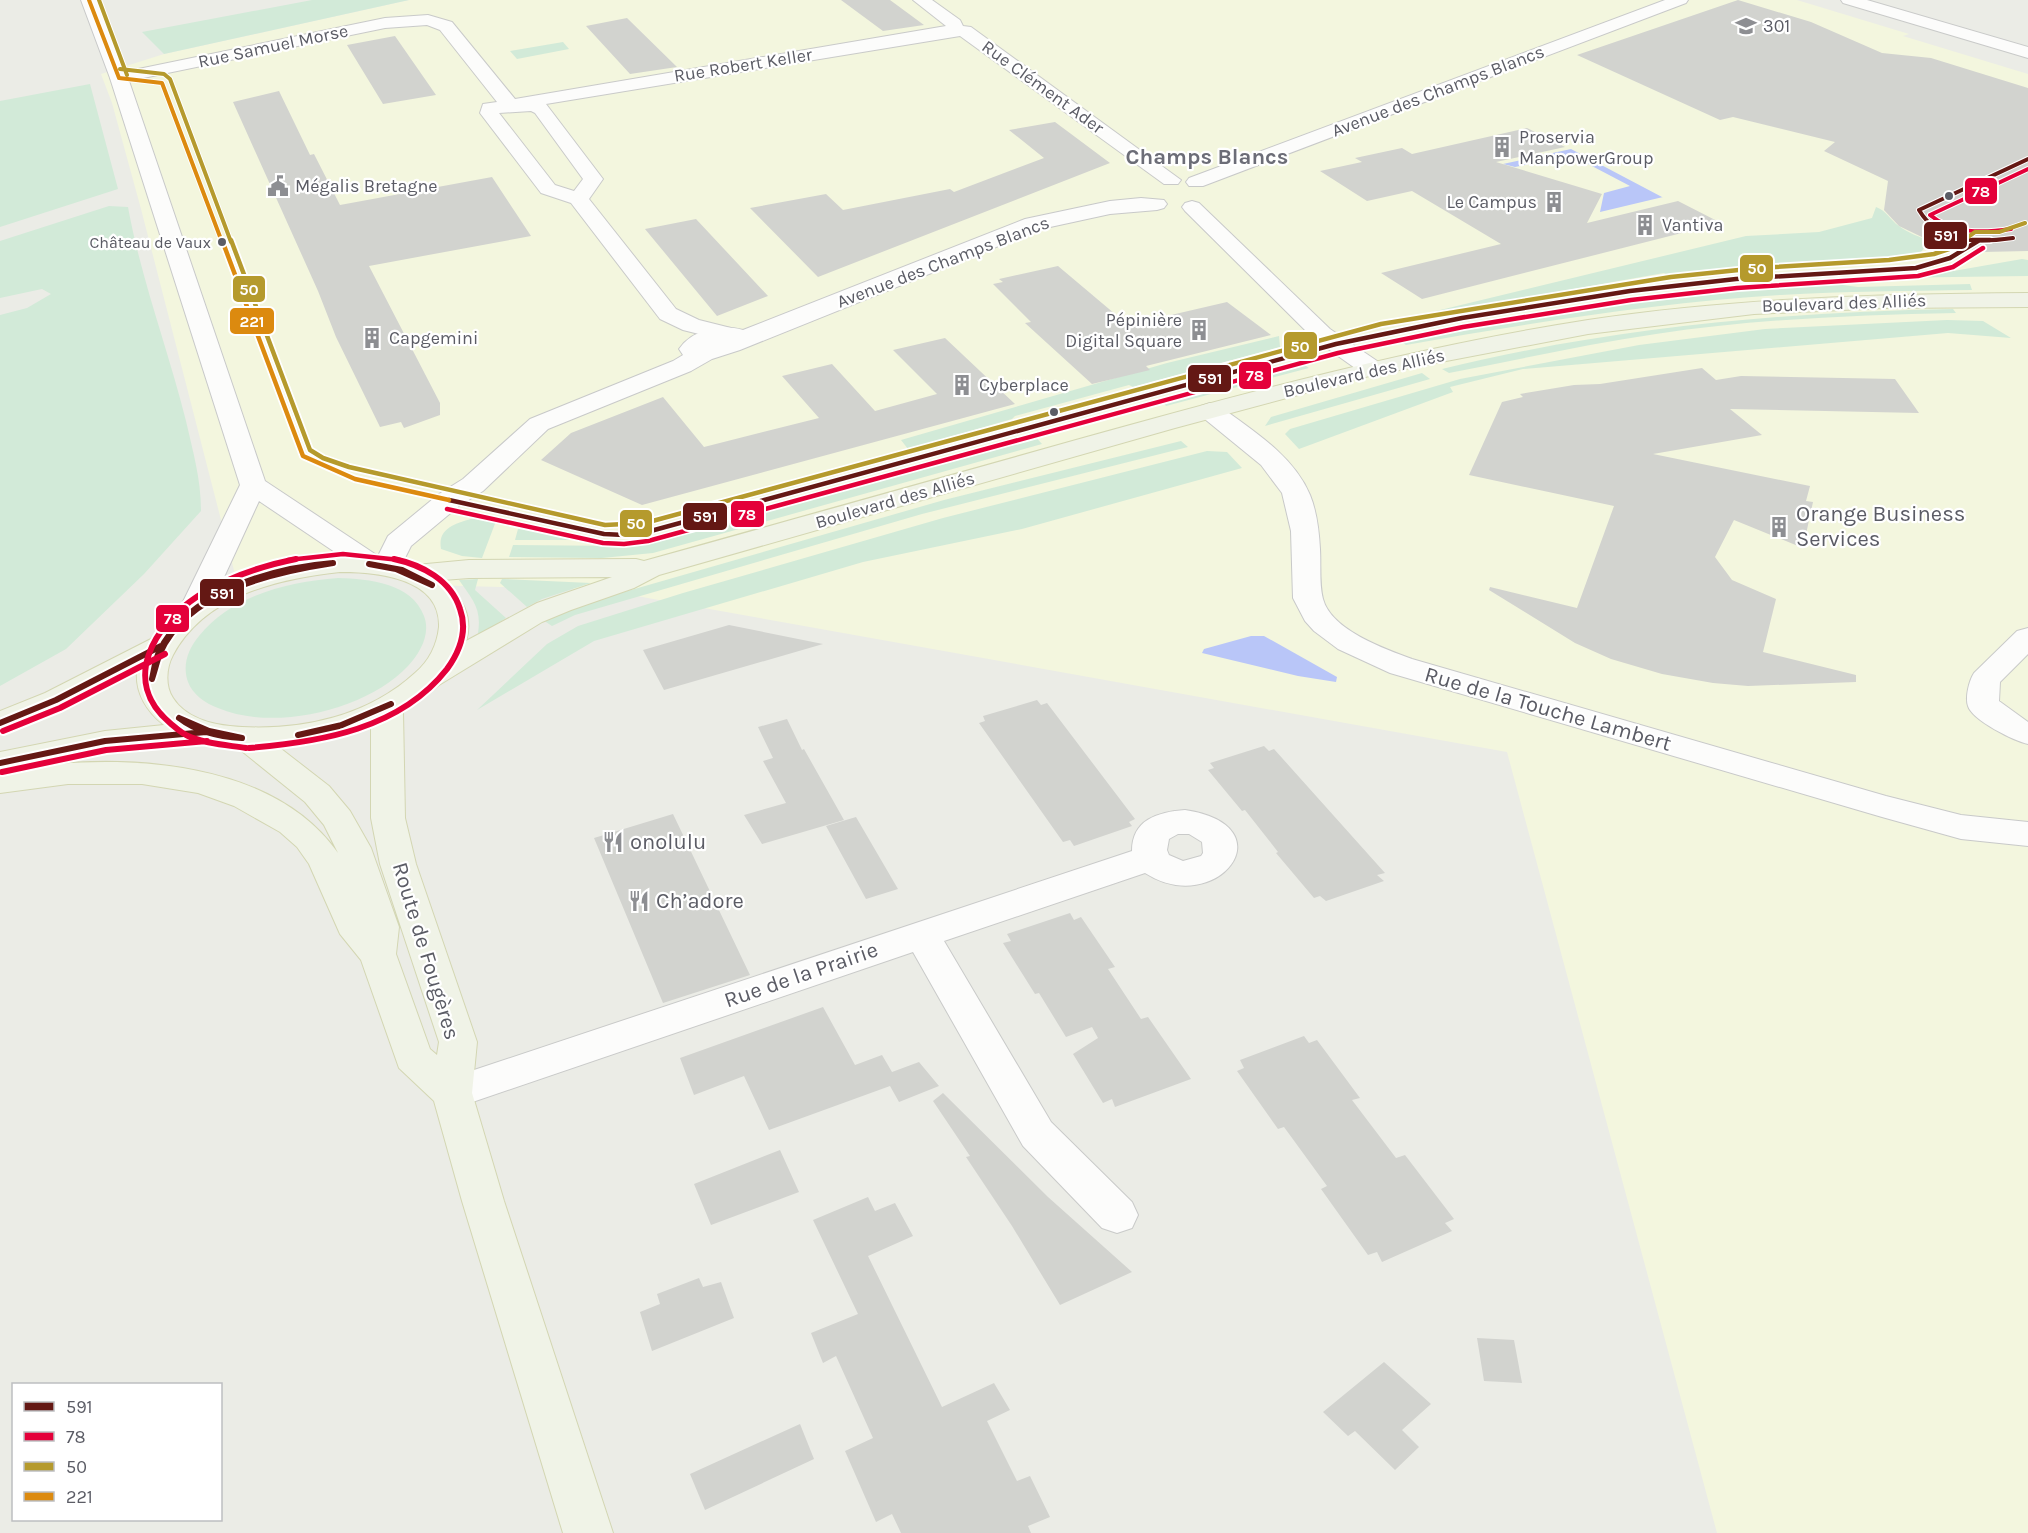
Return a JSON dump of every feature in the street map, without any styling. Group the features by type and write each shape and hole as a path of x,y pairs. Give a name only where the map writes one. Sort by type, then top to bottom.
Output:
{"main road":[{"name":"Boulevard des Alliés","path":"428,678 527,618 563,602 629,583 650,570 1210,411 1371,368 1588,327 1754,307 1894,300 2028,300"},
{"name":"Boulevard des Alliés","path":"161,646 175,628 218,595 278,572 309,566 469,569 625,567 650,570"},
{"path":"161,646 152,667 152,687 162,706 180,721 206,732 248,739 284,738 320,732 356,721 387,707 428,678 446,655 454,635 455,616 438,589 390,568"},
{"path":"0,723 56,700 161,646"},
{"name":"Route de Fougères","path":"387,707 388,818 398,864 458,1042 452,1093"},
{"path":"0,763 105,741 206,732"},
{"name":"Route de Fougères","path":"248,739 317,794 338,819 354,848 381,927 377,954 413,1057 452,1093"},
{"path":"0,782 68,773 142,773 203,783 264,806 292,824 309,839 325,860 358,934 377,954"},
{"path":"452,1093 480,1190 588,1533"}],"street":[{"path":"89,0 119,78 253,485 390,568 398,542 449,500 473,485 539,424 682,366 697,351 671,326 668,314 578,199 560,195 548,189 489,113 490,108 534,105 542,109 593,179 578,199"},
{"name":"Rue Clément Ader","path":"921,0 1171,180"},
{"name":"Avenue des Champs Blancs","path":"1196,182 1680,0"},
{"path":"1849,0 2028,52"},
{"name":"Rue Samuel Morse","path":"119,78 385,23 428,20 446,26 512,106"},
{"name":"Rue Robert Keller","path":"512,106 524,102 964,33"},
{"path":"1171,180 1196,182 1209,189 1212,195 1204,203 1192,207 1178,207 1151,197 1154,183 1171,180"},
{"name":"Avenue des Champs Blancs","path":"697,351 729,336 1033,224 1151,197"},
{"path":"1192,207 1322,334 1371,368"},
{"path":"668,314 691,325 729,336"},
{"name":"Rue de la Touche Lambert","path":"1210,411 1276,466 1295,491 1305,530 1309,601 1319,617 1334,632 1361,649 1401,666 1881,806 1960,827 2028,834"},
{"path":"193,612 253,485"},
{"path":"2028,637 1985,680 1983,705 2017,730 2028,734"},
{"name":"Rue de la Prairie","path":"452,1093 1151,858"},
{"path":"922,935 1037,1134 1117,1215"}],"shaded area":[{"path":"312,0 409,0 164,54 142,32"},
{"path":"409,0 1797,0 1909,34 1903,36 2028,74 2028,1533 1717,1533 1507,752 603,590 427,585 375,564 238,586 141,209 112,103 101,74 164,54"},
{"path":"563,42 569,49 517,59 510,51"},
{"path":"90,84 118,189 0,227 0,101"},
{"path":"109,206 128,207 147,287 186,421 198,477 201,511 144,574 66,649 0,686 0,315 27,308 51,294 42,289 0,298 0,241"},
{"path":"1876,207 1896,224 1930,241 1921,252 1899,258 1670,276 1664,273 1399,320 1746,236 1819,232 1872,218"},
{"path":"2022,259 2028,260 2028,276 1879,278 1942,273"},
{"path":"1805,280 1858,287 1970,284 1972,290 1781,295 1687,303 1593,315 1406,345 1396,338 1651,296"},
{"path":"1953,309 1956,313 1806,319 1693,329 1604,342 1449,373 1442,369 1568,343 1696,325 1824,314"},
{"path":"1947,320 1983,321 2011,338 1948,333 1523,369 1450,387 1453,392 1299,449 1285,434 1290,429 1460,379 1639,345 1765,329"},
{"path":"1279,336 1280,347 1015,416 1012,419 908,449 901,440 1167,363"},
{"path":"1299,361 1309,368 1166,406 1161,400"},
{"path":"1422,373 1430,379 1265,426 1271,417"},
{"path":"1033,434 1042,444 653,553 602,558 509,557 513,545 625,546 654,541"},
{"path":"1181,441 1188,447 922,514 575,615 552,626 543,620 565,609 944,500"},
{"path":"1207,451 1227,452 1242,468 1022,529 863,562 594,641 477,710 547,644 578,626 683,593 943,518"},
{"path":"474,518 496,521 482,558 462,556 441,549 442,536 445,531 455,524"},
{"path":"522,526 581,540 515,540 518,529"},
{"path":"338,578 376,582 400,590 410,596 424,616 425,636 417,655 390,681 345,705 292,717 266,718 241,715 209,704 193,691 186,676 187,658 195,641 212,622 228,610 262,593 300,583"},
{"path":"478,579 475,590 506,618 483,633 478,633 477,610 459,580"},
{"path":"502,579 591,583 542,599 527,607 500,583"}],"water":[{"path":"1571,149 1663,197 1600,212 1604,193 1630,186 1571,155 1515,167 1503,164"},
{"path":"1251,636 1264,636 1337,677 1336,682 1298,676 1202,653 1204,649"}],"building":[{"path":"841,0 890,0 924,25 883,31"},
{"path":"1738,0 1811,22 1882,53 1931,58 2028,88 2028,251 1982,252 1926,239 1899,226 1884,210 1888,181 1824,151 1835,142 1733,117 1720,120 1577,55"},
{"path":"627,18 677,67 630,74 586,26"},
{"path":"395,36 436,95 383,104 347,45"},
{"path":"279,91 310,155 314,154 340,205 492,177 531,236 369,266 440,403 440,415 404,428 401,422 380,427 336,337 318,291 233,102"},
{"path":"1055,122 1110,163 818,277 750,208 826,194 843,210 950,189 954,192 1044,158 1009,130"},
{"path":"1527,128 1565,147 1496,162 1602,194 1587,223 1678,201 1721,223 1422,299 1381,273 1501,244 1412,191 1367,201 1320,171 1362,162 1355,158 1402,148 1412,154"},
{"path":"696,219 768,296 717,316 645,229"},
{"name":"Pépinière Digital Square","path":"1058,266 1128,325 1227,302 1271,335 1146,366 1150,370 1092,384 1025,323 1031,322 993,284 1003,282 999,279"},
{"path":"945,338 1015,404 642,505 541,460 571,433 663,397 704,447 819,418 782,376 832,364 875,411 937,394 893,350"},
{"name":"Orange Business Services","path":"1702,368 1716,380 1741,376 1895,379 1919,413 1730,409 1762,435 1653,454 1810,486 1806,501 1813,502 1803,548 1734,520 1715,557 1732,580 1776,599 1763,652 1856,675 1856,682 1748,686 1713,683 1662,674 1611,659 1575,643 1489,590 1490,587 1577,608 1614,506 1469,475 1502,402 1523,397 1520,394"},
{"path":"729,625 823,644 664,690 643,650"},
{"path":"1037,700 1041,705 1047,703 1135,819 1129,822 1132,826 1074,846 1070,840 1063,842 979,723 985,721 983,716"},
{"path":"787,719 802,750 804,749 844,820 762,844 744,815 786,803 763,761 773,758 758,727"},
{"path":"1264,746 1269,751 1274,749 1385,873 1377,875 1384,881 1326,901 1320,896 1314,898 1276,853 1278,852 1245,810 1242,811 1208,770 1214,768 1210,763"},
{"path":"673,814 750,975 663,1003 594,838"},
{"path":"856,817 898,889 866,899 826,826"},
{"path":"1070,913 1074,920 1081,917 1115,967 1108,969 1141,1019 1148,1017 1191,1079 1115,1107 1112,1099 1103,1103 1073,1054 1098,1038 1092,1027 1066,1037 1039,993 1035,994 1003,943 1011,941 1007,934"},
{"path":"823,1007 855,1065 882,1055 892,1072 919,1062 939,1086 899,1102 890,1086 769,1130 744,1076 694,1095 680,1058"},
{"path":"1304,1036 1309,1043 1317,1040 1360,1098 1352,1100 1396,1158 1405,1155 1454,1219 1445,1223 1452,1231 1382,1262 1377,1252 1368,1255 1321,1189 1327,1186 1284,1127 1278,1129 1237,1071 1244,1068 1240,1060"},
{"path":"943,1093 1048,1197 1132,1272 1060,1305 1012,1226 966,1157 970,1156 933,1101"},
{"path":"780,1150 799,1192 711,1225 694,1184"},
{"path":"868,1197 875,1211 895,1203 913,1236 868,1256 942,1407 994,1383 1010,1410 987,1421 1017,1481 1030,1476 1050,1517 1028,1526 1031,1533 901,1533 892,1514 876,1522 845,1451 873,1438 836,1356 823,1363 811,1333 858,1314 813,1220"},
{"path":"699,1278 703,1287 721,1282 734,1318 652,1351 640,1312 660,1304 657,1294"},
{"path":"1477,1338 1514,1340 1522,1383 1484,1381"},
{"path":"1384,1362 1431,1404 1402,1430 1419,1447 1395,1470 1355,1431 1348,1436 1323,1412"},
{"path":"800,1424 814,1459 705,1510 690,1474"}],"transit line":[{"name":"221","path":"89,0 119,78"},
{"name":"50","path":"99,0 127,75"},
{"name":"50","path":"120,69 164,74 170,79 310,450 323,458 349,467 605,525 645,523 1381,324 1671,277 1758,268 1889,260 1934,254 1952,248 1975,232 1999,232 2025,223"},
{"name":"221","path":"119,78 162,83 303,456 355,479 449,500"},
{"name":"591","path":"2013,238 1973,241 1946,236 1925,221 1919,210 2028,159"},
{"name":"78","path":"2011,229 1968,231 1947,226 1930,215 2028,169"},
{"name":"591","path":"449,500 604,534 624,535 647,532 1336,344 1462,318 1630,291 1736,279 1916,268 1950,258 1978,241"},
{"name":"78","path":"447,509 603,543 624,544 648,541 1338,353 1463,327 1631,300 1737,288 1918,276 1953,267 1983,248"},
{"name":"78","path":"246,748 188,736 159,713 147,693 144,672 149,652 161,632 177,613 197,597 238,575 279,562 322,555 386,557 419,567 447,586 459,605 464,626 460,647 436,684 414,702 362,728 305,742 249,748"},
{"name":"591","path":"152,679 158,653 173,630 194,610 249,580 308,565 333,563"},
{"name":"591","path":"152,679 161,651 176,628 197,609 249,582 277,573 333,563"},
{"name":"591","path":"369,564 402,570 432,585"},
{"name":"591","path":"369,564 396,569 432,585"},
{"name":"591","path":"0,723 56,700 161,646"},
{"name":"78","path":"3,731 60,708 165,654"},
{"name":"591","path":"298,735 342,725 391,704"},
{"name":"591","path":"298,735 339,726 391,704"},
{"name":"591","path":"179,718 209,731 242,738"},
{"name":"591","path":"179,718 192,727 208,733 242,738"},
{"name":"591","path":"0,763 105,741 206,732"},
{"name":"78","path":"2,772 106,750 207,741"}],"place":[{"name":"301","path":"1746,26"},
{"name":"Proservia ManpowerGroup","path":"1502,147"},
{"name":"Mégalis Bretagne","path":"278,186"},
{"name":"Le Campus","path":"1554,202"},
{"name":"Vantiva","path":"1645,225"},
{"name":"Château de Vaux","path":"222,242"},
{"name":"Pépinière Digital Square","path":"1199,330"},
{"name":"Capgemini","path":"372,338"},
{"name":"Cyberplace","path":"962,385"},
{"name":"Orange Business Services","path":"1779,527"},
{"name":"onolulu","path":"613,842"},
{"name":"Ch’adore","path":"639,901"}],"district":[{"name":"Champs Blancs","path":"1207,157"}]}
